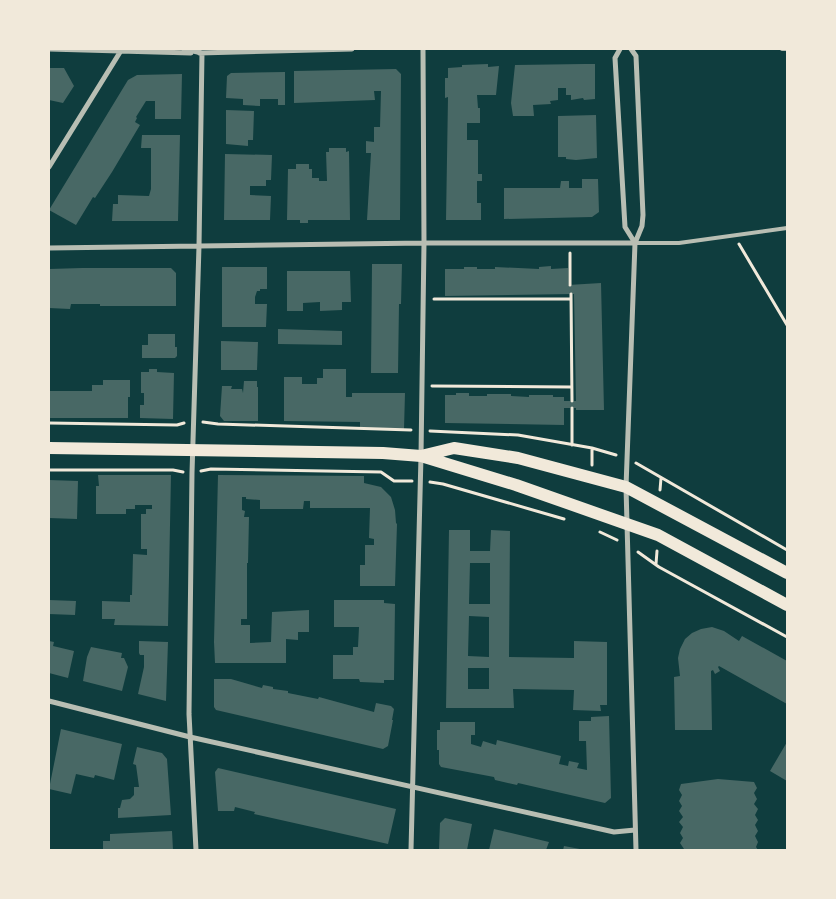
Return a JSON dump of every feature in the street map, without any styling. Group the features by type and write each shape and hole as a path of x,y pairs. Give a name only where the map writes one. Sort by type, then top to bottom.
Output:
{"main road":[{"path":"49,448 382,453 421,456 516,485 658,535 787,605"},
{"path":"421,456 454,448 518,458 626,488 787,573"}],"street":[{"path":"49,49 122,49 202,53 352,49"},
{"path":"49,167 122,49"},
{"path":"184,49 202,53"},
{"path":"411,850 421,482 424,243 423,49"},
{"path":"620,49 615,58 625,227 635,244"},
{"path":"632,49 636,56 643,215 642,226 635,244 626,488 636,850"},
{"path":"196,850 190,737 192,450 199,246 202,53"},
{"path":"49,248 424,243 635,244"},
{"path":"49,701 190,737 614,832 635,830"}],"lane":[{"path":"782,49 787,49"},
{"path":"635,244 679,243 787,228"}],"path":[{"path":"734,235 787,325"},
{"path":"570,243 570,285"},
{"path":"423,299 571,297 572,401"},
{"path":"422,386 571,387"},
{"path":"572,408 572,445"},
{"path":"49,423 176,425 193,420 218,424 518,435 627,458 787,550"},
{"path":"49,470 173,470 192,473 211,469 382,472 394,481 443,484 572,522"},
{"path":"598,530 627,545 659,566 787,636"}],"building":[{"path":"488,64 488,67 499,66 496,95 477,95 478,108 480,108 480,123 467,123 467,140 478,140 478,174 482,174 482,181 477,181 477,203 481,203 481,220 446,220 448,97 445,98 445,78 448,78 448,68 462,67 462,65"},
{"path":"595,64 595,99 571,100 571,95 566,95 566,88 558,88 558,100 550,101 551,104 533,105 534,116 513,116 511,103 515,65"},
{"path":"49,68 64,68 74,86 63,103 49,100"},
{"path":"396,69 401,74 400,220 367,220 371,153 366,153 366,141 374,142 374,127 380,127 381,91 374,91 375,100 294,103 294,71"},
{"path":"285,72 285,105 278,105 278,99 260,99 260,106 243,105 243,99 226,98 227,76 231,73"},
{"path":"182,74 181,119 155,119 155,101 146,101 136,117 135,122 140,125 112,172 95,198 93,197 76,225 49,210 128,80 137,75"},
{"path":"226,110 254,111 253,140 248,140 248,146 226,144"},
{"path":"596,115 597,158 576,160 558,157 558,116"},
{"path":"142,135 180,135 178,221 112,221 113,204 118,204 118,195 149,196 151,189 151,148 141,148"},
{"path":"329,148 346,148 346,152 349,151 350,220 308,220 308,223 300,223 300,220 287,220 288,169 296,169 296,164 309,164 309,169 312,169 312,178 319,178 319,181 327,181 326,152 329,152"},
{"path":"225,154 272,155 271,180 266,180 266,186 250,186 250,195 271,196 270,220 224,220"},
{"path":"582,179 598,179 599,212 592,217 504,219 504,188 560,188 561,181 569,181 569,188 582,188"},
{"path":"372,264 402,264 401,304 399,304 398,373 371,373"},
{"path":"551,266 551,269 568,268 568,285 601,283 604,410 564,408 564,425 445,423 445,395 456,395 456,393 469,393 469,396 487,396 487,394 511,394 511,396 529,397 529,395 553,395 553,397 564,397 564,401 576,401 574,294 445,296 445,269 477,267 477,269 495,269 495,267 539,269 539,267"},
{"path":"222,267 267,267 267,289 257,291 255,297 255,304 267,304 266,327 222,327"},
{"path":"171,268 176,273 176,306 71,304 70,309 49,308 49,269"},
{"path":"287,271 350,271 351,302 342,302 342,310 320,311 320,302 303,303 303,311 287,311"},
{"path":"278,329 342,331 342,345 278,344"},
{"path":"148,334 175,334 177,356 175,358 142,358 142,345 148,345"},
{"path":"221,341 258,342 257,370 221,370"},
{"path":"149,369 157,369 157,372 174,373 173,419 140,418 140,405 144,405 144,393 141,393 141,372 149,372"},
{"path":"323,369 346,369 346,397 352,397 352,393 405,393 404,429 360,428 360,422 284,421 284,377 302,377 302,384 317,384 317,378 323,378"},
{"path":"103,380 130,380 128,418 49,418 49,391 92,391 92,385 103,385"},
{"path":"244,381 257,381 258,421 224,421 220,416 222,386 232,386 231,389 242,389 243,393"},
{"path":"98,475 171,475 168,626 114,625 115,619 102,619 102,601 130,602 130,595 132,595 133,554 147,555 147,549 141,549 141,514 146,514 146,509 152,509 152,505 135,505 135,509 126,509 126,514 96,514 96,486 99,486"},
{"path":"218,475 364,476 364,483 381,487 391,497 395,510 397,524 395,586 360,586 360,565 365,565 365,545 374,545 374,539 369,538 370,508 310,508 310,501 304,501 303,509 260,509 260,500 242,497 242,510 245,511 244,517 249,517 247,619 241,619 241,625 250,625 250,643 271,642 272,612 309,610 309,632 298,632 298,640 286,639 286,663 215,663"},
{"path":"49,480 78,481 77,519 49,518"},
{"path":"449,530 470,530 470,551 490,551 491,530 510,531 509,657 574,658 574,641 607,642 607,705 600,705 601,711 573,710 574,690 513,689 514,708 446,708","holes":["470,563 490,563 490,604 469,604","469,616 489,617 489,657 468,656","468,668 489,668 489,689 468,689"]},
{"path":"49,600 76,601 75,615 49,614"},
{"path":"334,600 384,600 384,603 395,604 394,680 384,680 384,683 360,682 359,679 333,679 333,655 353,655 353,647 358,647 359,627 334,627"},
{"path":"712,627 724,631 739,641 742,636 787,661 787,704 719,666 720,671 715,674 713,670 711,671 712,730 675,730 674,677 680,676 678,658 680,649 685,639 692,633"},
{"path":"49,641 54,642 53,646 74,651 68,678 49,673"},
{"path":"139,641 168,642 166,701 138,694 144,667 144,655 139,653"},
{"path":"91,647 122,653 121,658 124,658 128,667 122,691 83,681 87,657"},
{"path":"214,679 231,679 262,688 263,685 273,687 273,689 288,691 288,693 318,699 319,697 374,712 376,703 391,706 394,709 388,746 383,749 216,710 214,707"},
{"path":"609,716 611,798 605,803 518,783 517,785 495,780 494,777 441,767 439,764 437,730 440,730 440,722 475,722 475,735 471,735 471,744 481,747 483,741 496,745 497,740 561,756 559,764 568,766 569,761 579,763 577,768 587,770 586,741 579,741 579,721 591,721 591,717"},
{"path":"61,729 122,744 114,780 95,775 94,778 76,774 71,794 49,789"},
{"path":"787,742 787,781 770,771"},
{"path":"137,747 162,753 167,759 171,815 118,818 118,808 120,808 122,800 130,799 134,795 134,787 139,787 136,765 133,764"},
{"path":"218,768 396,809 388,844 254,814 255,812 235,807 234,811 218,811 215,772"},
{"path":"718,779 754,782 757,788 754,793 757,799 754,804 758,809 755,815 758,820 755,825 758,831 755,836 758,842 756,847 758,850 683,850 680,843 683,838 680,833 683,827 679,822 683,817 679,811 682,806 679,801 682,795 679,790 681,784"},
{"path":"445,818 472,824 467,850 439,850 440,823"},
{"path":"494,829 549,842 546,850 489,850"},
{"path":"172,831 173,850 103,850 103,841 110,841 110,834"},
{"path":"564,846 580,849 580,850 563,850"}]}
